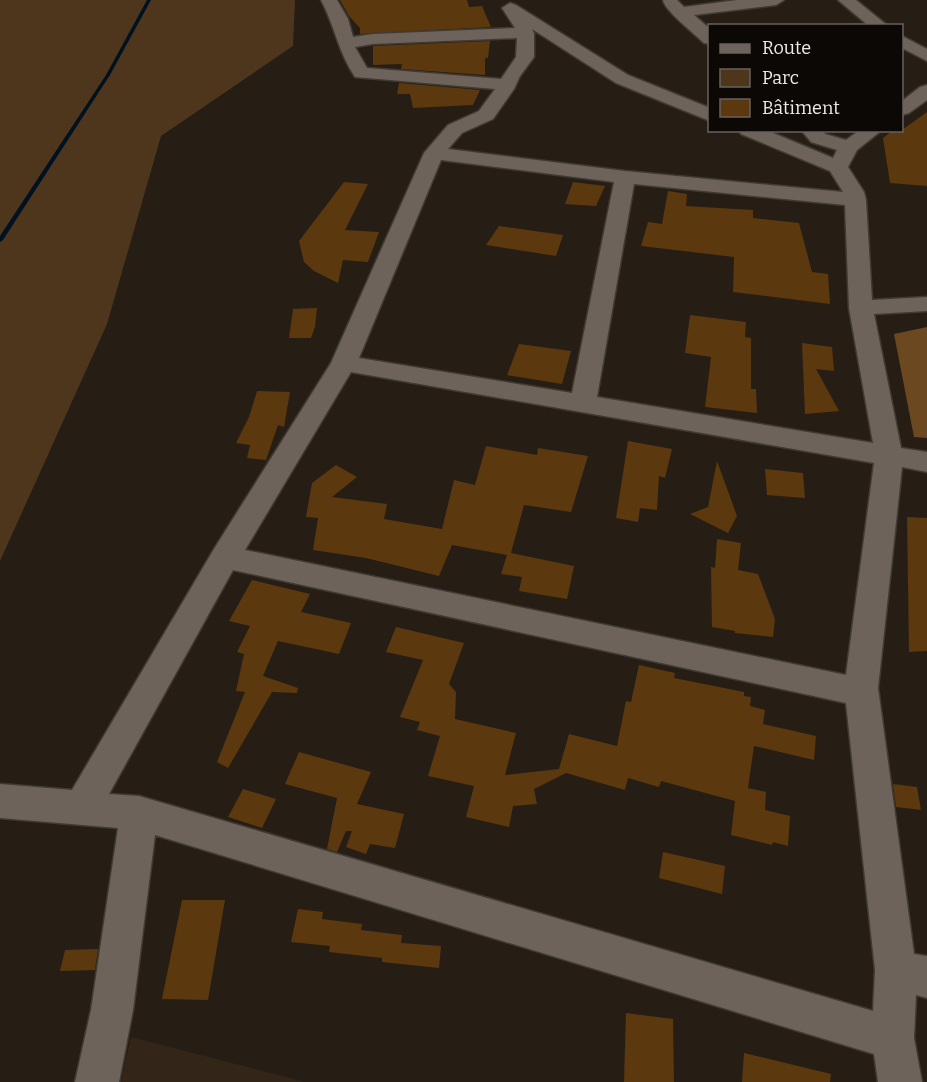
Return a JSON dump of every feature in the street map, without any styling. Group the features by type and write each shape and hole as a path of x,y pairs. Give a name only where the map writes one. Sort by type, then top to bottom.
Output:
{"street":[{"path":"329,0 340,19 347,49 361,73 508,85"},
{"path":"668,0 708,37"},
{"path":"680,12 776,0"},
{"path":"846,0 877,24"},
{"path":"82,807 225,557 344,363 434,153 455,129 486,115 525,57 526,33 506,4"},
{"path":"506,4 622,79 708,114"},
{"path":"347,43 373,39 526,33"},
{"path":"903,42 927,56"},
{"path":"903,109 927,91"},
{"path":"760,132 853,148"},
{"path":"812,132 818,138 853,148"},
{"path":"853,148 853,192 861,308 889,456 861,692 912,974 893,1038 900,1082"},
{"path":"434,153 625,177 855,200"},
{"path":"583,405 625,177"},
{"path":"861,308 927,304"},
{"path":"344,363 927,462"},
{"path":"225,557 861,692"},
{"path":"0,801 139,813 893,1038"},
{"path":"97,1082 112,1010 139,813"}],"shaded area":[{"path":"927,327 927,438 914,437 894,334"},
{"path":"131,1037 305,1082 121,1082"}],"green space":[{"path":"0,0 295,0 293,46 161,136 107,324 0,561"}],"building":[{"path":"340,0 467,0 469,7 482,6 491,27 360,34 360,28 349,16"},
{"path":"490,41 488,58 485,58 485,75 401,69 402,64 373,65 373,46"},
{"path":"399,83 480,90 473,105 413,108 410,94 397,94"},
{"path":"927,112 927,186 890,183 883,138 891,132 903,132 903,129"},
{"path":"344,182 368,184 345,230 379,232 368,262 343,260 338,283 314,271 304,262 299,241"},
{"path":"573,182 605,186 596,206 565,204"},
{"path":"668,191 687,194 686,206 753,210 753,218 799,223 812,272 828,274 830,304 733,292 734,257 641,246 648,222 662,224"},
{"path":"499,226 563,235 556,256 486,245"},
{"path":"317,308 311,338 289,338 293,309"},
{"path":"690,315 746,322 745,337 751,338 751,389 756,389 757,413 705,407 711,357 685,353"},
{"path":"802,343 832,347 834,371 816,369 839,411 805,414"},
{"path":"519,344 571,351 562,384 507,375"},
{"path":"257,391 290,392 284,427 278,425 266,460 247,458 250,445 236,443 249,417"},
{"path":"628,441 672,449 665,478 659,476 657,510 640,508 638,522 616,518"},
{"path":"486,446 537,455 538,448 588,456 571,512 524,505 511,553 574,566 567,599 519,591 522,577 501,574 507,555 452,545 439,576 366,558 313,550 318,518 306,517 312,483 336,465 357,477 332,497 387,504 384,519 442,529 454,480 475,485"},
{"path":"717,461 737,516 728,533 690,514 708,507"},
{"path":"765,469 803,473 805,498 767,495"},
{"path":"907,517 927,518 927,651 909,652"},
{"path":"717,539 741,543 738,570 758,574 775,619 773,637 735,633 735,631 712,627 711,567 715,568"},
{"path":"252,580 310,594 301,612 351,623 339,654 278,641 263,676 298,688 297,693 272,692 228,768 217,762 245,692 236,691 244,654 237,652 250,626 229,621"},
{"path":"396,627 464,643 449,684 456,692 455,719 516,733 505,775 559,769 569,734 617,746 626,701 631,702 639,665 675,673 674,678 744,692 744,696 751,697 750,706 765,710 763,724 816,736 814,760 754,746 748,788 766,792 765,810 790,816 788,846 773,842 772,845 731,835 735,801 661,781 659,787 628,778 625,790 566,773 534,789 537,804 513,806 509,827 466,817 474,786 428,776 440,736 417,730 420,722 400,717 423,660 386,652"},
{"path":"299,752 371,772 357,804 404,814 395,848 370,844 366,854 346,847 352,831 346,831 337,852 327,849 337,798 285,784"},
{"path":"893,784 917,787 921,810 896,807"},
{"path":"243,789 276,799 262,828 228,817"},
{"path":"663,852 725,866 722,894 659,878"},
{"path":"182,900 225,900 208,1000 162,999"},
{"path":"298,909 323,912 322,919 362,924 361,930 402,935 401,943 441,946 439,968 382,962 382,958 329,952 330,946 291,942"},
{"path":"98,949 95,970 60,971 65,950"},
{"path":"626,1013 673,1019 674,1082 624,1082"},
{"path":"744,1053 831,1074 830,1082 742,1082"}],"waterway":[{"path":"0,240 108,75 149,0"}]}
